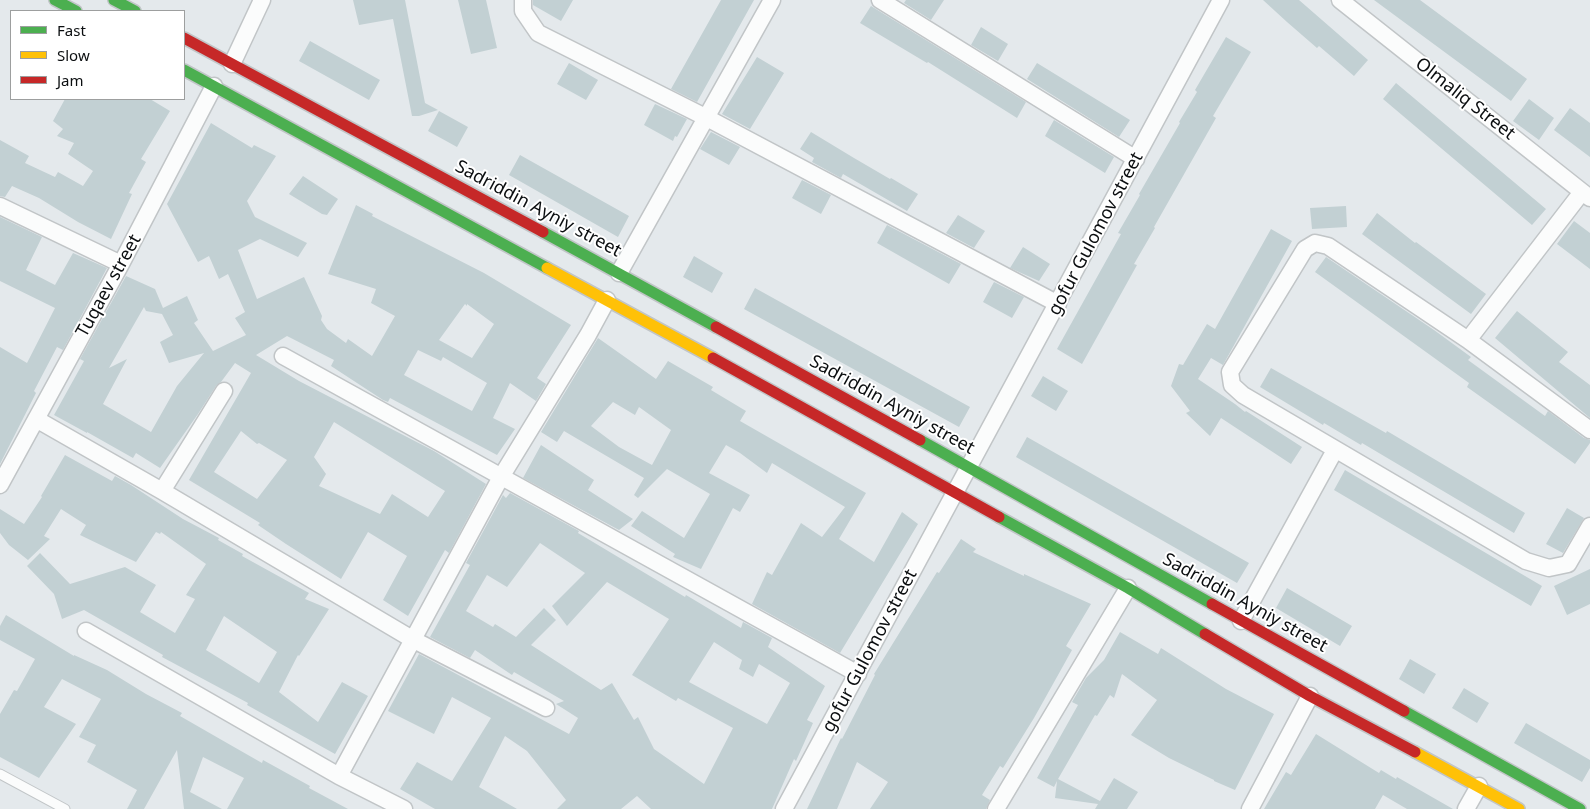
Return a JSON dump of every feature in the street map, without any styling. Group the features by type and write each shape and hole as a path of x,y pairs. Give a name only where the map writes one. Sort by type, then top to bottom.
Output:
{"main road":[{"path":"55,0 74,10"},
{"path":"114,0 133,10"},
{"name":"Sadriddin Ayniy street","path":"185,39 613,286 955,492 1128,588 1310,696 1519,809"},
{"name":"Sadriddin Ayniy street","path":"185,71 969,467 1241,621 1580,809"}],"street":[{"path":"232,64 262,0"},
{"path":"523,0 523,11 538,33 707,118 1058,304"},
{"path":"339,776 501,477 588,335 613,286 772,0"},
{"path":"880,0 1136,160"},
{"name":"gofur Gulomov street","path":"784,809 1221,0"},
{"name":"Olmaliq Street","path":"1340,0 1586,195"},
{"name":"Tuqaev street","path":"0,485 121,264 214,86"},
{"path":"1468,340 1586,195"},
{"path":"0,206 121,264"},
{"path":"1590,430 1468,340 1328,246 1315,243 1305,249 1230,372 1232,385 1243,395 1526,561 1549,568 1568,564 1590,526"},
{"path":"283,356 858,674"},
{"path":"162,491 224,391"},
{"path":"36,419 412,639 546,708"},
{"path":"1241,621 1335,450"},
{"path":"996,809 1128,588"},
{"path":"86,631 339,776 404,809"},
{"path":"1250,809 1310,696"},
{"path":"1466,809 1479,786"}],"lane":[{"path":"0,774 65,809"}],"building":[{"path":"353,0 405,0 425,103 438,110 419,116 412,116 393,19 359,25"},
{"path":"458,0 486,0 497,48 471,54"},
{"path":"533,0 573,0 561,21 533,5"},
{"path":"721,0 754,0 697,102 671,89"},
{"path":"906,0 944,0 931,20 904,3"},
{"path":"1263,0 1299,0 1368,60 1354,76 1319,46 1317,48"},
{"path":"1374,0 1420,0 1527,79 1511,101"},
{"path":"871,6 1026,102 1017,118 928,62 860,23"},
{"path":"981,27 1008,44 998,61 971,45"},
{"path":"1226,37 1251,52 1213,116 1216,118 1154,227 1134,264 1137,265 1082,364 1057,349 1121,234 1118,233 1139,194 1197,92 1195,90"},
{"path":"310,41 380,80 369,100 299,61"},
{"path":"757,57 784,73 750,129 722,114"},
{"path":"569,63 598,80 586,100 557,84"},
{"path":"1037,63 1130,120 1119,137 1027,79"},
{"path":"1396,83 1546,209 1532,225 1383,99"},
{"path":"1529,99 1554,118 1539,140 1513,121"},
{"path":"64,100 152,100 170,111 141,159 146,162 129,193 132,194 111,239 78,222 39,198 12,186 5,197 0,196 0,140 29,156 25,163 55,177 58,172 83,186 93,171 68,154 74,143 57,136 63,129 53,121"},
{"path":"655,104 687,119 673,141 644,125"},
{"path":"1570,108 1590,123 1590,157 1554,130"},
{"path":"439,111 468,127 457,147 428,131"},
{"path":"1054,120 1114,157 1105,173 1045,136"},
{"path":"211,123 252,148 254,145 276,156 247,201 255,217 307,243 298,257 260,239 238,250 257,299 304,277 322,316 321,320 327,329 346,343 348,339 372,356 395,316 371,303 376,289 328,274 356,205 373,214 372,216 484,273 571,325 537,378 546,384 536,401 510,383 493,418 515,429 497,455 390,398 388,402 383,400 331,366 334,360 287,336 256,355 299,381 434,451 486,484 449,553 445,550 408,616 383,600 407,556 368,532 341,579 258,525 260,523 189,480 251,373 235,363 216,386 160,468 136,453 133,458 54,415 84,361 80,359 126,276 155,289 163,308 187,296 198,320 194,323 213,351 246,335 235,318 245,312 228,274 219,279 209,256 198,262 167,204","holes":["465,304 494,324 472,358 439,340","144,307 146,311 162,314 173,335 160,342 169,363 204,353 177,386 151,432 103,404 127,359 109,368","418,350 441,361 443,357 487,383 472,411 404,375","334,422 445,491 428,517 392,494 380,514 319,486 326,474 314,457","241,431 257,444 259,443 287,460 257,499 214,472"]},
{"path":"711,132 740,147 729,165 700,149"},
{"path":"811,132 918,194 907,211 843,174 841,178 812,162 814,158 800,149"},
{"path":"520,155 629,216 618,237 509,175"},
{"path":"303,176 338,199 327,215 322,214 289,194"},
{"path":"802,180 831,195 821,214 792,198"},
{"path":"1346,206 1347,227 1312,229 1310,208"},
{"path":"1377,213 1486,294 1471,314 1362,234"},
{"path":"958,215 985,231 974,248 946,233"},
{"path":"0,217 42,237 26,270 55,285 73,253 107,268 63,350 57,347 0,464 0,347 27,363 55,308 0,281"},
{"path":"1574,221 1590,233 1590,269 1557,244"},
{"path":"887,225 961,264 949,284 877,243"},
{"path":"1271,229 1292,241 1223,365 1211,358 1198,379 1245,412 1302,447 1291,464 1221,418 1210,436 1186,413 1190,411 1171,386 1179,364 1183,365 1207,324 1215,329"},
{"path":"1023,247 1050,264 1039,281 1010,268"},
{"path":"694,256 723,273 712,293 683,277"},
{"path":"1326,257 1434,330 1471,357 1468,360 1545,416 1548,411 1584,438 1590,440 1590,443 1575,464 1467,387 1469,383 1315,272"},
{"path":"994,282 1024,297 1012,318 983,302"},
{"path":"755,288 970,407 959,427 744,309"},
{"path":"1517,311 1568,352 1559,362 1590,385 1590,418 1495,338"},
{"path":"598,338 656,379 668,361 713,387 711,390 746,411 740,421 866,493 839,539 874,562 902,512 918,524 840,653 752,604 767,572 772,575 801,523 822,537 845,507 772,463 767,473 726,445 709,473 750,495 740,512 733,508 701,569 673,557 675,554 631,526 642,511 684,538 710,494 667,469 638,498 634,495 644,478 564,431 557,442 541,432","holes":["613,402 635,415 639,407 671,430 652,465 619,447 591,426"]},
{"path":"1271,368 1386,433 1387,431 1525,513 1514,533 1362,443 1361,445 1324,423 1323,425 1260,387"},
{"path":"1043,376 1068,391 1056,411 1031,396"},
{"path":"1027,437 1249,563 1237,583 1016,457"},
{"path":"541,445 594,480 588,490 633,519 619,530 523,478"},
{"path":"65,455 112,481 115,476 131,485 183,519 219,538 218,540 243,554 242,556 309,593 305,599 329,609 298,655 279,692 318,722 342,682 368,696 335,754 247,705 248,703 162,657 163,655 84,610 62,619 54,594 27,566 40,553 70,584 125,567 156,585 140,612 175,633 195,599 186,595 206,564 161,532 160,534 156,532 136,562 80,535 86,525 61,509 44,536 50,539 28,560 9,545 0,533 0,509 24,524","holes":["224,616 277,652 259,683 206,650"]},
{"path":"1345,470 1542,586 1531,606 1334,490"},
{"path":"510,493 579,531 578,533 741,628 743,622 772,638 768,647 825,686 807,720 813,723 796,761 794,759 772,809 651,809 637,796 621,809 557,809 566,800 527,751 505,736 479,787 517,809 435,809 400,789 417,762 452,781 491,718 452,697 434,734 388,711 419,654 569,734 578,718 556,704 564,701 514,672 512,675 475,650 470,658 430,637 470,565 466,563 503,495 506,498","holes":["540,543 585,573 552,606 567,626 607,582 669,619 632,675 676,701 678,698 733,728 704,784 654,749 638,717 634,720 612,683 601,690 531,645 556,620 544,608 516,637 495,624 493,627 466,611 487,575 507,587","714,642 742,660 739,669 753,677 759,664 790,683 767,724 689,682"]},
{"path":"1567,508 1584,518 1563,553 1546,544"},
{"path":"961,539 976,549 973,552 1091,604 1066,646 1072,650 1034,718 1003,768 1000,766 982,795 990,800 986,809 870,809 888,782 857,762 837,809 807,809 874,674 937,572 939,573"},
{"path":"1590,569 1590,604 1567,615 1554,586"},
{"path":"1287,588 1352,626 1340,646 1276,608"},
{"path":"6,615 74,656 107,670 182,713 180,716 262,763 263,760 348,809 227,809 244,778 203,757 190,792 222,809 184,809 177,750 144,809 127,809 137,790 87,762 96,745 79,737 101,699 62,679 44,707 76,724 39,778 0,757 0,714 14,690 17,691 35,659 0,640 0,626"},
{"path":"1120,632 1158,654 1161,648 1226,689 1274,714 1235,790 1169,758 1131,735 1157,700 1122,674 1114,698 1110,695 1097,716 1095,715 1058,779 1100,801 1114,778 1138,792 1127,809 1095,809 1098,804 1055,798 1057,781 1054,787 1037,778 1078,705 1072,702 1086,678 1104,660"},
{"path":"1410,659 1436,674 1424,694 1399,679"},
{"path":"1464,688 1489,703 1477,723 1452,708"},
{"path":"1526,723 1590,760 1590,768 1582,782 1514,743"},
{"path":"1316,734 1379,773 1381,770 1396,779 1397,777 1453,809 1407,809 1383,795 1375,809 1264,809 1286,772 1291,775"}],"traffic: fast":[{"path":"55,0 74,10"},
{"path":"114,0 133,10"},
{"path":"185,71 547,268"},
{"path":"543,232 716,327"},
{"path":"920,440 1212,604"},
{"path":"999,517 1128,588 1205,634"},
{"path":"1404,711 1580,809"}],"traffic: slow":[{"path":"547,268 713,358"},
{"path":"1415,752 1519,809"}],"traffic: jam":[{"path":"185,39 543,232"},
{"path":"716,327 920,440"},
{"path":"713,358 999,517"},
{"path":"1212,604 1404,711"},
{"path":"1205,634 1310,696 1415,752"}]}
